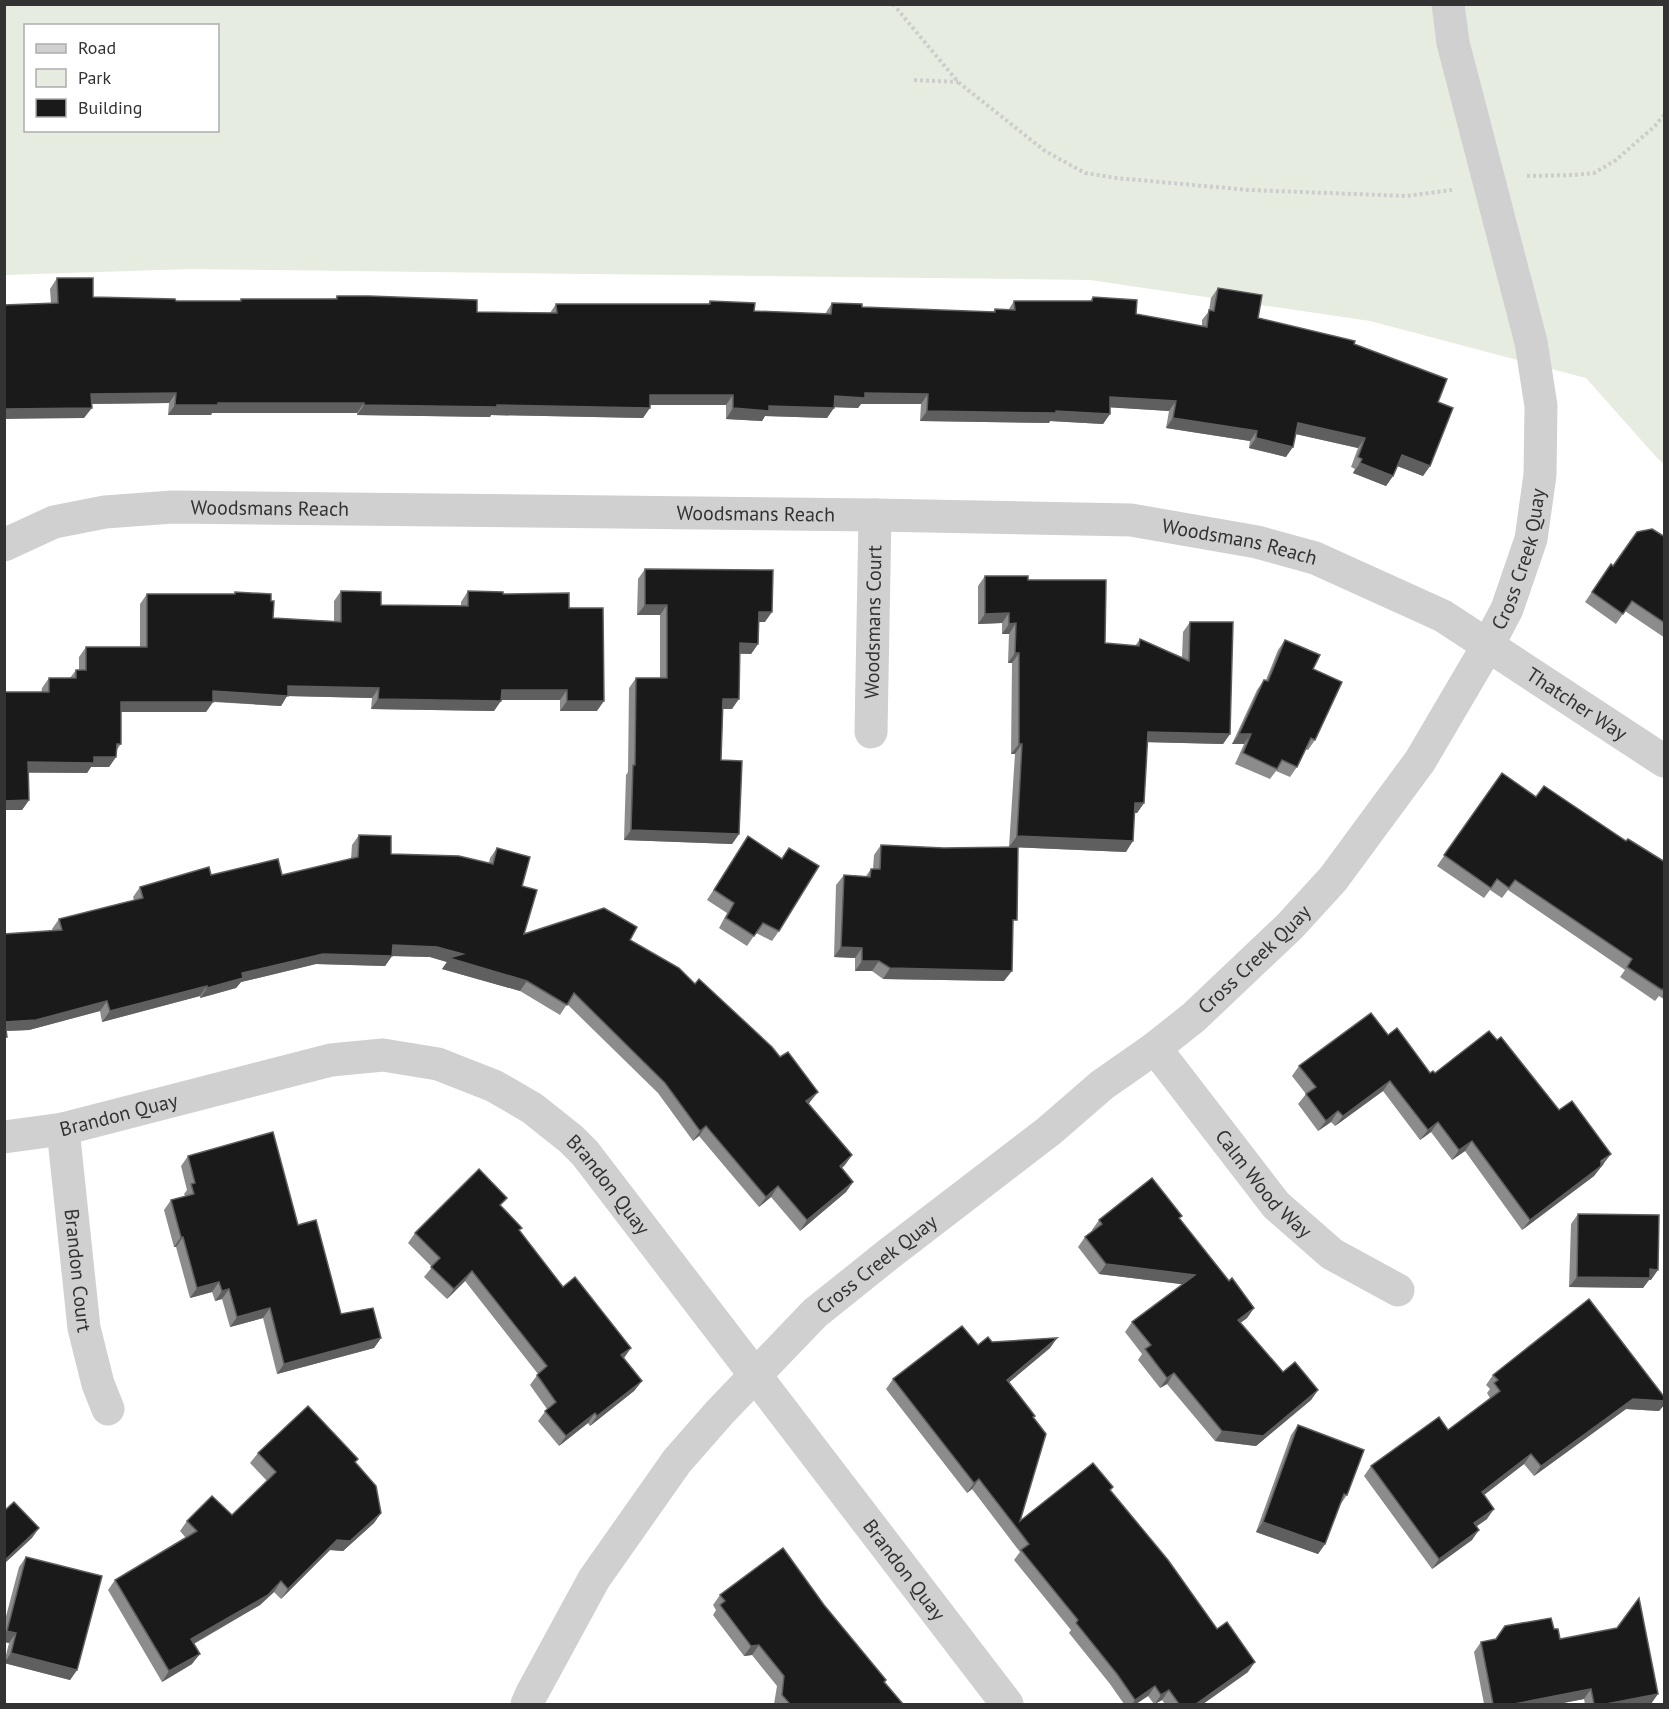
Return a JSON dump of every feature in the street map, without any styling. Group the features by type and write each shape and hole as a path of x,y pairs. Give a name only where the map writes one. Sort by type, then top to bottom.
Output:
{"street":[{"name":"Cross Creek Quay","path":"527,1704 594,1579 677,1461 720,1412 815,1313 1049,1131 1102,1085 1194,1017 1290,926 1333,879 1420,761 1487,647 1507,609 1531,539 1540,475 1541,406 1531,342 1453,43 1448,4"},
{"name":"Woodsmans Reach","path":"4,545 54,522 105,512 173,507 875,514 1131,520 1257,542 1315,558 1443,616 1487,647"},
{"name":"Woodsmans Court","path":"871,732 875,514"},
{"name":"Thatcher Way","path":"1487,647 1665,761"},
{"name":"Calm Wood Way","path":"1155,1048 1276,1205 1332,1254 1398,1290"},
{"name":"Brandon Quay","path":"4,1137 63,1129 331,1060 382,1055 438,1064 494,1086 532,1108 585,1153 1007,1704"},
{"name":"Brandon Court","path":"63,1129 84,1328 98,1384 108,1409"}],"path":[{"path":"893,4 958,82 1045,151 1085,172 1116,178 1250,190 1406,196 1534,175 1594,173 1616,160 1665,115"},
{"path":"914,80 958,82"}],"green space":[{"path":"4,5 1664,5 1664,464 1586,378 1370,321 1090,280 191,269 5,275"}],"building":[{"path":"57,278 93,278 93,297 175,299 176,301 337,299 337,296 477,300 477,312 557,313 556,304 710,304 710,301 755,303 754,311 831,314 832,303 862,304 862,307 995,312 995,309 1015,310 1014,301 1092,301 1093,297 1137,300 1136,314 1207,327 1209,310 1214,311 1218,288 1262,295 1258,318 1355,341 1354,344 1447,379 1438,402 1453,408 1430,466 1402,455 1393,476 1360,463 1362,459 1358,457 1365,438 1298,423 1293,447 1256,438 1257,431 1173,418 1176,401 1110,397 1110,414 1056,411 1056,413 927,411 928,394 865,393 865,398 835,396 834,408 769,406 769,411 733,408 733,395 650,395 650,408 364,405 364,403 175,405 176,393 91,394 92,408 4,409 4,305 58,303"},
{"path":"1652,529 1665,537 1665,623 1632,601 1623,614 1592,592 1637,532"},
{"path":"645,569 773,570 772,612 759,612 758,644 740,643 739,699 723,699 721,760 742,761 739,834 631,830 633,765 635,765 636,678 667,678 667,605 645,605"},
{"path":"985,576 1028,576 1028,580 1106,580 1105,643 1139,646 1140,639 1189,661 1190,622 1233,622 1230,734 1148,732 1144,803 1135,803 1133,841 1017,836 1022,744 1019,744 1019,653 1015,653 1016,623 1009,624 1009,613 985,614"},
{"path":"341,591 381,592 381,605 468,606 468,591 503,592 503,594 569,593 569,608 603,608 604,701 567,701 567,690 502,690 501,701 378,699 379,688 288,686 288,696 213,691 213,702 121,702 121,744 117,744 116,757 94,757 94,763 28,762 29,800 4,801 4,692 49,692 49,678 76,678 76,670 86,670 86,647 147,647 147,594 235,594 235,592 271,594 271,601 274,601 273,618 341,622"},
{"path":"1285,640 1320,655 1313,669 1342,682 1315,740 1311,738 1297,767 1282,760 1277,769 1243,753 1251,734 1239,734 1264,680 1268,681"},
{"path":"1502,773 1536,797 1544,786 1626,841 1628,839 1665,862 1665,987 1662,990 1627,967 1632,959 1515,880 1509,888 1497,879 1491,888 1444,855"},
{"path":"359,835 391,836 391,854 459,856 493,864 497,848 530,857 522,886 537,890 524,934 604,908 637,927 630,940 679,968 695,984 699,979 780,1057 788,1052 818,1092 806,1101 852,1155 840,1166 853,1182 807,1220 778,1186 766,1197 706,1126 700,1131 665,1083 574,993 567,1005 527,981 449,958 463,954 437,947 393,945 392,956 323,954 242,973 243,978 207,988 207,986 110,1011 107,1001 36,1020 5,1022 7,1037 4,1037 4,934 62,930 59,919 143,898 140,887 209,867 211,875 278,859 282,875 358,857"},
{"path":"748,836 782,859 789,848 819,866 779,931 763,923 754,936 726,918 734,903 714,890"},
{"path":"881,845 944,848 1018,847 1017,920 1013,920 1012,971 890,968 879,961 862,961 862,948 841,947 844,875 870,877 871,869 880,869"},
{"path":"1371,1013 1388,1035 1397,1028 1430,1073 1433,1071 1435,1073 1489,1031 1497,1040 1501,1037 1559,1110 1572,1101 1611,1154 1601,1161 1601,1166 1530,1220 1472,1141 1459,1150 1438,1122 1428,1130 1390,1081 1343,1116 1338,1111 1326,1121 1306,1094 1316,1087 1299,1066"},
{"path":"273,1132 298,1225 316,1220 341,1314 373,1308 381,1338 284,1364 270,1308 237,1317 229,1289 222,1291 219,1282 197,1288 171,1200 194,1194 191,1184 195,1183 188,1156"},
{"path":"479,1169 507,1198 500,1205 522,1228 519,1230 563,1287 575,1277 631,1348 621,1355 642,1381 597,1416 595,1413 566,1436 545,1411 556,1402 537,1375 547,1366 472,1271 454,1289 431,1267 440,1258 415,1233"},
{"path":"1152,1178 1182,1216 1179,1218 1229,1281 1232,1278 1254,1308 1238,1320 1283,1372 1295,1362 1318,1390 1263,1436 1222,1431 1174,1373 1167,1378 1145,1349 1151,1345 1132,1322 1195,1275 1106,1264 1085,1237 1102,1224 1099,1220"},
{"path":"1578,1214 1659,1215 1658,1270 1650,1269 1650,1278 1577,1277"},
{"path":"1589,1299 1665,1401 1633,1399 1541,1466 1531,1454 1482,1492 1494,1509 1474,1523 1479,1530 1439,1559 1371,1466 1439,1417 1448,1430 1500,1391 1494,1383 1498,1380 1493,1375"},
{"path":"962,1326 978,1345 988,1337 992,1342 1057,1338 1007,1380 1046,1434 1020,1521 1093,1463 1113,1487 1110,1490 1168,1560 1217,1629 1227,1622 1255,1662 1196,1704 1179,1704 1169,1690 1161,1695 1155,1686 1135,1700 1076,1623 1078,1620 1021,1550 1029,1544 979,1479 974,1483 893,1379"},
{"path":"308,1406 358,1459 355,1462 376,1486 381,1513 350,1541 337,1540 288,1589 281,1581 268,1595 191,1639 200,1654 169,1671 115,1580 197,1531 187,1521 212,1496 232,1515 276,1472 258,1453"},
{"path":"1298,1425 1364,1450 1325,1544 1263,1522"},
{"path":"14,1502 39,1528 4,1561 4,1511"},
{"path":"783,1548 824,1605 903,1704 790,1704 782,1695 784,1676 759,1645 751,1646 720,1605 725,1601 720,1595"},
{"path":"26,1557 102,1576 77,1670 11,1653 16,1633 7,1631"},
{"path":"1639,1598 1658,1694 1606,1704 1594,1704 1591,1689 1514,1704 1493,1704 1481,1642 1496,1639 1505,1626 1551,1618 1554,1629 1558,1629 1560,1639 1617,1628"}]}
